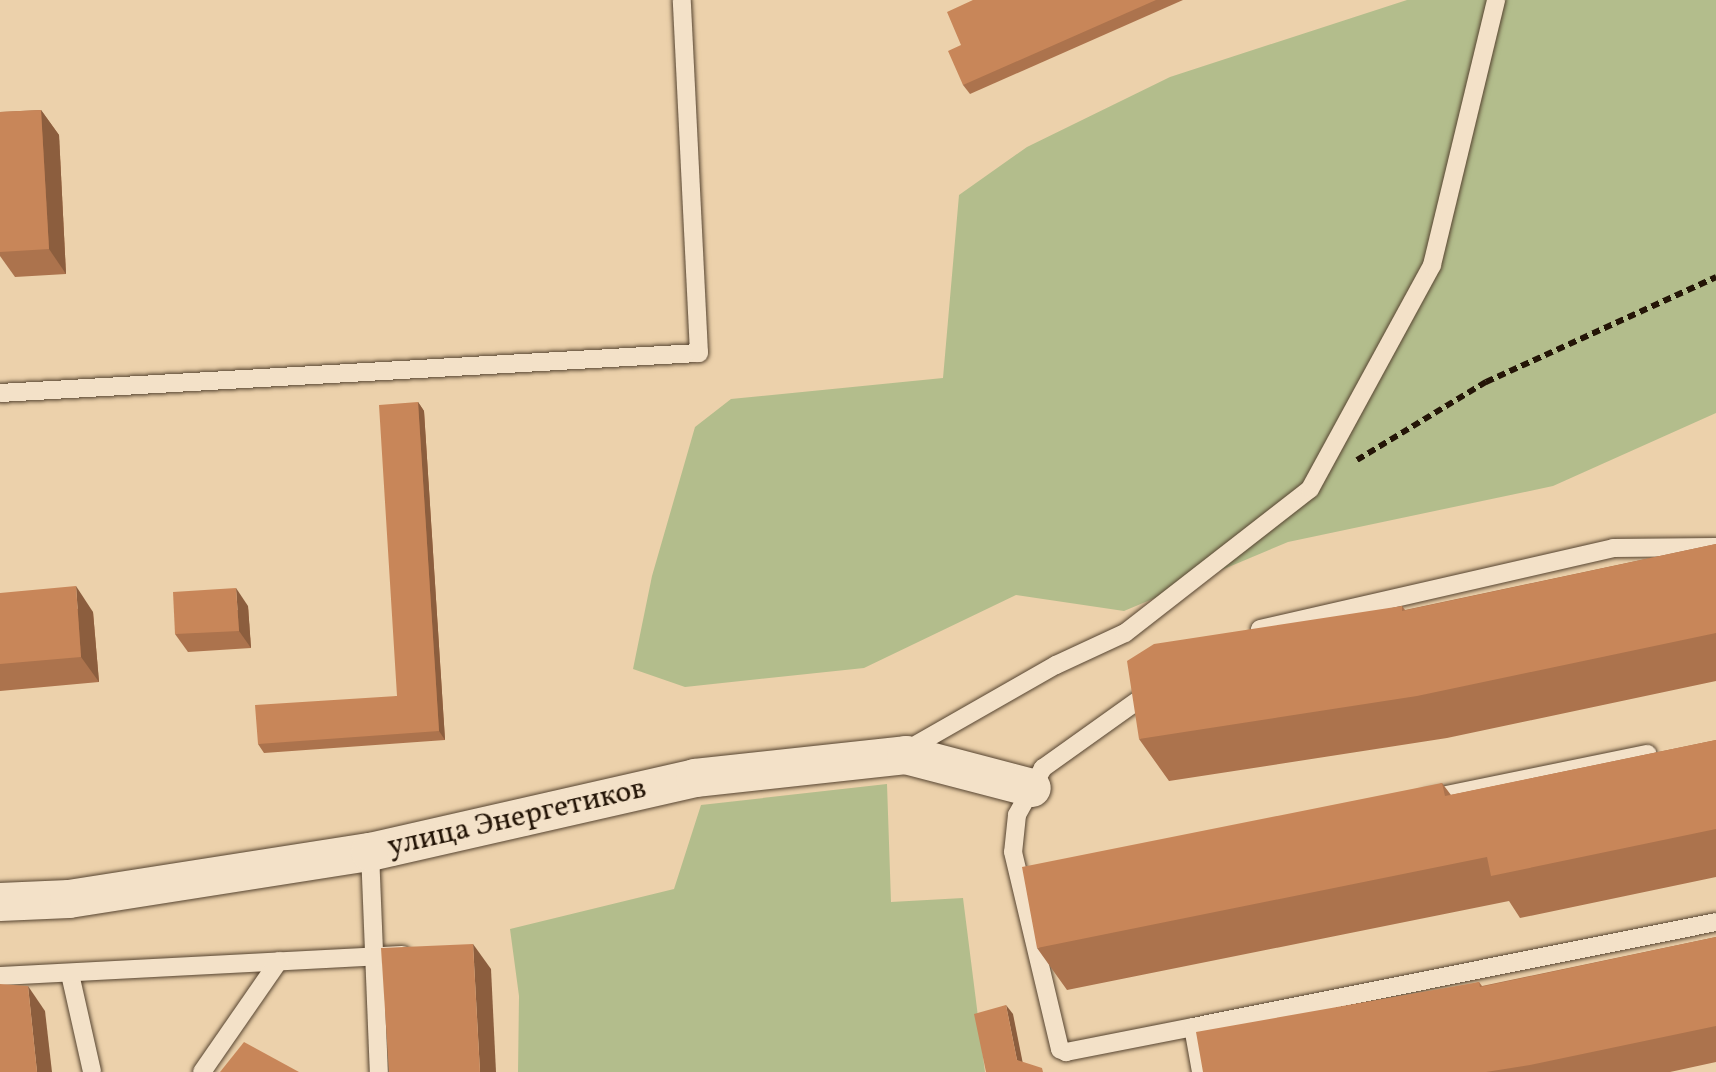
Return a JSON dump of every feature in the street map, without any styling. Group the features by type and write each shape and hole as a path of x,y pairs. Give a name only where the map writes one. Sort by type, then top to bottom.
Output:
{"street":[{"name":"улица Энергетиков","path":"0,902 68,900 370,852 695,778 906,754 1032,788"}],"lane":[{"path":"0,394 699,353 682,0"},
{"path":"896,756 1056,664 1125,633 1310,489 1432,265 1496,0"},
{"path":"1243,633 1613,548 1716,546"},
{"path":"1167,681 1043,768 1017,816 1013,852 1062,1052 1716,922"},
{"path":"1406,804 1658,752"},
{"path":"370,852 379,1072"},
{"path":"1020,883 1039,879"},
{"path":"0,976 426,954"},
{"path":"202,1072 279,961"},
{"path":"70,974 92,1072"},
{"path":"1193,1027 1201,1072"}],"path":[{"path":"1310,489 1486,382 1716,277"}],"green space":[{"path":"1407,0 1716,0 1716,413 1553,486 1288,542 1124,611 1016,595 864,668 685,687 633,669 652,576 695,427 731,399 943,378 959,195 1027,147 1170,77"},
{"path":"887,784 891,902 963,898 985,1072 518,1072 519,996 510,929 674,889 701,805"}],"building":[{"path":"973,0 1156,0 963,85 948,51 961,45 947,12"},
{"path":"41,110 49,249 0,252 0,112"},
{"path":"418,402 439,731 258,744 255,705 397,696 379,405"},
{"path":"1716,544 1716,633 1417,696 1139,739 1127,661 1154,644 1402,606 1402,611"},
{"path":"76,586 81,657 0,664 0,593"},
{"path":"236,588 239,631 175,634 173,592"},
{"path":"1716,740 1716,829 1491,876 1487,857 1037,948 1022,867 1442,783 1445,796"},
{"path":"1716,937 1716,1026 1486,1072 1203,1072 1196,1032 1479,982 1480,987"},
{"path":"473,944 480,1072 389,1072 381,948"},
{"path":"0,984 28,986 37,1072 0,1072"},
{"path":"1006,1005 1017,1060 1042,1068 1043,1072 986,1072 974,1014"},
{"path":"244,1042 299,1072 220,1072"}]}
